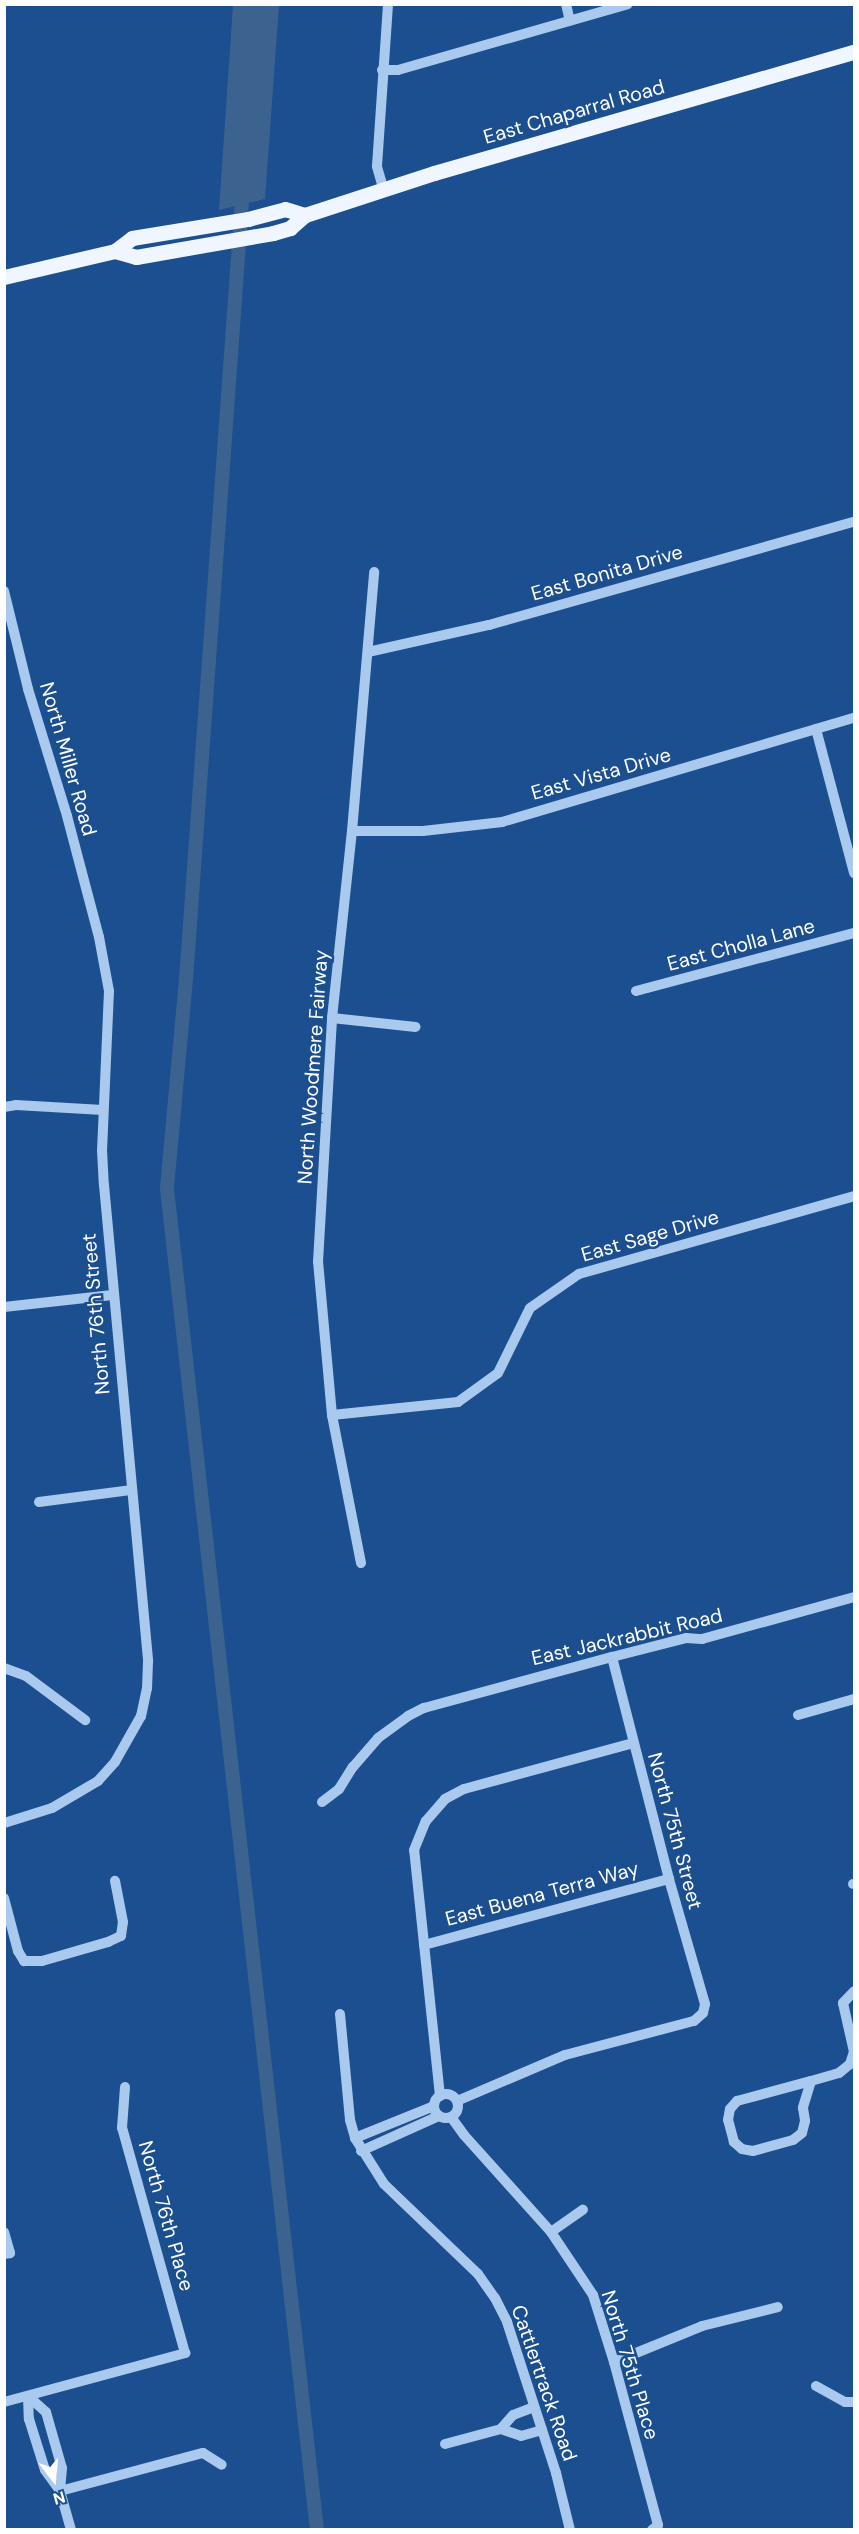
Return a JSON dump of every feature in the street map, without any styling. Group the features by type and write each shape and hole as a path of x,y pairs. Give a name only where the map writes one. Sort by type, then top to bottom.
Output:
{"main road":[{"name":"East Chaparral Road","path":"115,251 136,257 273,233 290,228 305,215 488,157 855,52"},
{"name":"East Chaparral Road","path":"4,277 115,251 132,238 217,225 285,209 305,215"}],"street":[{"path":"384,190 377,166 388,4"},
{"path":"566,4 570,21"},
{"path":"382,70 398,70 628,4"},
{"name":"East Bonita Drive","path":"368,652 489,625 855,522"},
{"name":"North Woodmere Fairway","path":"361,1563 332,1415 318,1262 332,1018 352,831 374,572"},
{"name":"North Miller Road","path":"4,591 28,689 68,816 99,937"},
{"name":"East Vista Drive","path":"352,831 423,831 502,822 855,718"},
{"path":"816,729 855,873"},
{"name":"East Cholla Lane","path":"636,991 855,933"},
{"name":"North 76th Street","path":"4,1823 52,1808 98,1781 115,1762 132,1735 141,1716 147,1688 148,1661 112,1295 103,1173 103,1110 109,990 99,937"},
{"path":"332,1018 416,1027"},
{"path":"4,1107 16,1105 103,1110"},
{"name":"East Sage Drive","path":"332,1415 458,1402 498,1373 530,1308 579,1274 855,1197"},
{"path":"4,1307 112,1295"},
{"path":"39,1502 132,1491"},
{"name":"East Jackrabbit Road","path":"322,1802 339,1789 358,1761 378,1738 408,1716 441,1703 686,1638 702,1639 855,1597"},
{"name":"North 75th Street","path":"457,2101 565,2055 694,2021 703,2013 705,2004 669,1879 612,1657"},
{"path":"4,1668 26,1676 85,1720"},
{"path":"798,1715 855,1699"},
{"path":"361,2151 436,2111 440,2096 414,1850 426,1821 445,1799 464,1789 633,1743"},
{"name":"East Buena Terra Way","path":"424,1944 669,1879"},
{"path":"4,1898 18,1951 24,1961 42,1961 121,1936 123,1922 115,1881"},
{"path":"810,2081 803,2108 805,2121 802,2133 793,2140 753,2151 742,2149 734,2142 728,2121 730,2109 737,2101 839,2073 850,2064 854,2052 843,2003 855,1991"},
{"name":"Cattlertrack Road","path":"340,2014 349,2113 355,2138 361,2151 384,2184 478,2274 495,2298 507,2322 542,2430 570,2529"},
{"name":"North 76th Place","path":"28,2396 185,2353 122,2128 124,2087"},
{"path":"355,2138 436,2111 451,2117 458,2109 457,2101 452,2095 440,2096"},
{"name":"North 75th Place","path":"451,2117 464,2135 551,2232 593,2295 614,2362 655,2527"},
{"path":"551,2232 583,2210"},
{"path":"4,2232 7,2254"},
{"path":"614,2362 702,2326 778,2307"},
{"path":"816,2386 845,2402 855,2402"},
{"path":"4,2402 28,2396"},
{"path":"28,2396 46,2412 62,2468 60,2491"},
{"path":"28,2396 29,2419 45,2470 60,2491 71,2529"},
{"path":"445,2444 501,2429 513,2415 534,2407"},
{"path":"501,2429 520,2436 542,2430"},
{"path":"60,2491 203,2453 222,2465"}],"water":[{"path":"233,5 279,5 265,199 219,210"}],"waterway":[{"path":"243,188 186,979 167,1189 317,2530"}]}
